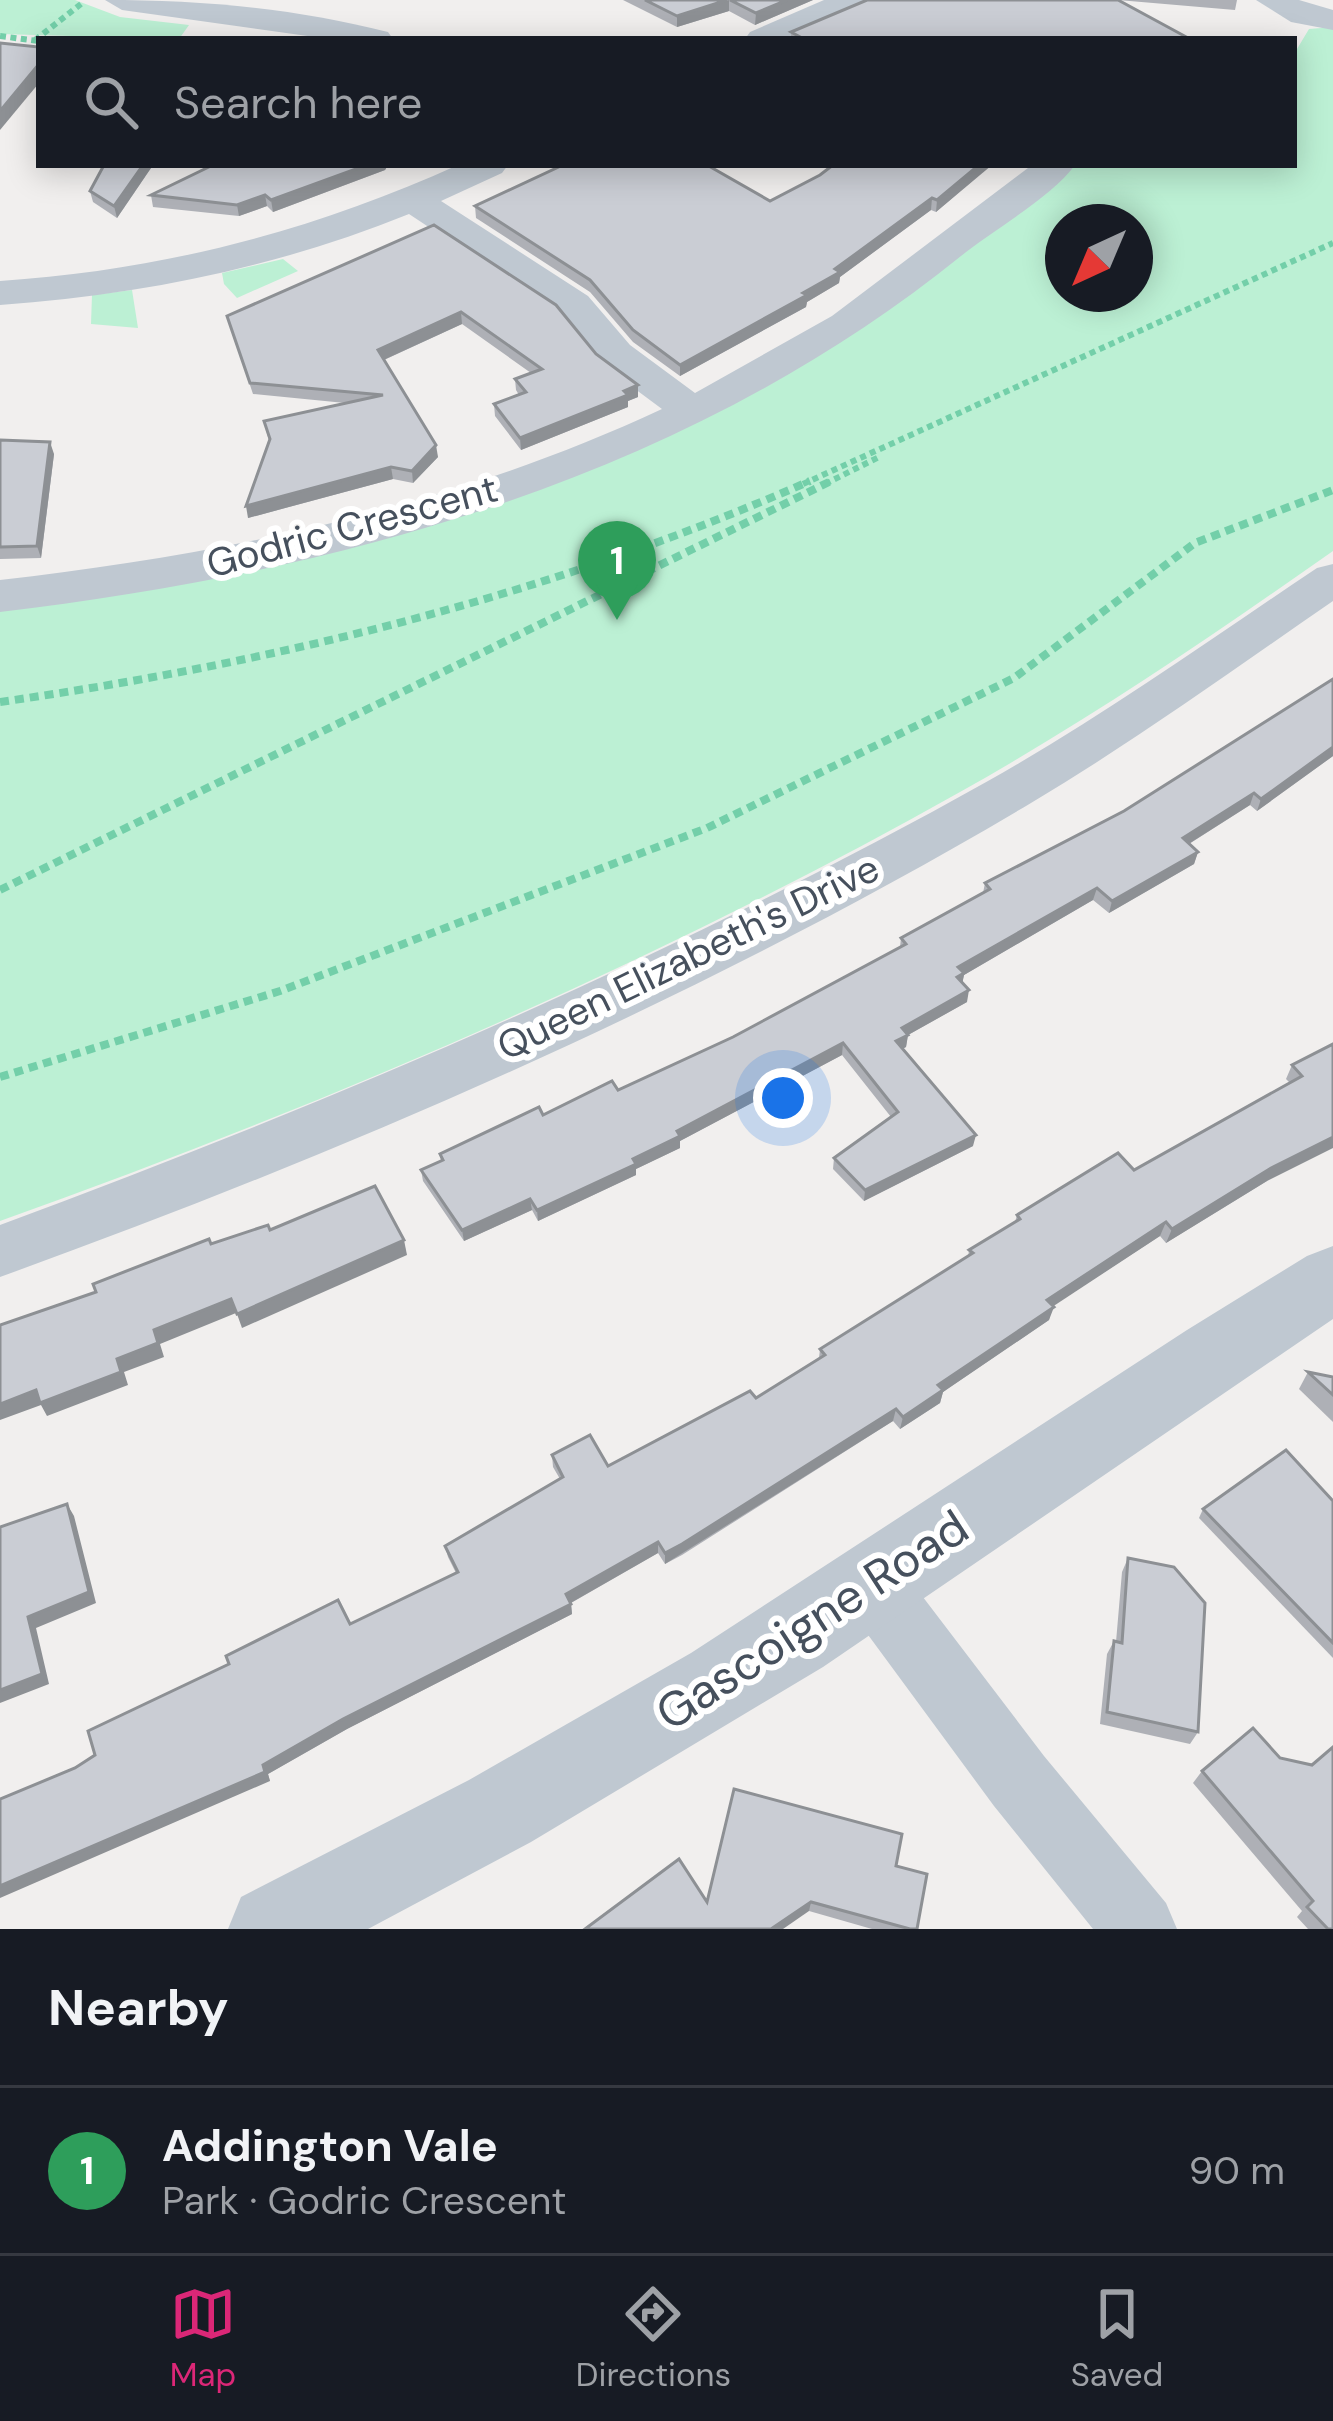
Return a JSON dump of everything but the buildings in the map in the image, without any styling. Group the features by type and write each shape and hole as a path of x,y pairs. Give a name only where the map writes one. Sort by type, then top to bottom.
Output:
{"street":[{"path":"122,0 280,19 362,36"},
{"path":"769,36 853,0"},
{"path":"0,292 113,283 229,262 325,236 416,201 483,168"},
{"name":"Godric Crescent","path":"0,596 161,575 338,535 535,476 692,410 849,323 1052,168"},
{"path":"416,201 574,305 615,354 692,410"},
{"name":"Queen Elizabeth's Drive","path":"0,1251 350,1117 738,936 1052,766 1333,579"},
{"name":"Gascoigne Road","path":"273,1929 507,1806 873,1586 1211,1354 1333,1279"},
{"path":"873,1586 1018,1780 1140,1929"}],"path":[{"path":"43,36 87,0"},
{"path":"0,36 36,41"},
{"path":"0,702 148,679 526,589 749,508 1333,243"},
{"path":"0,890 1020,387"},
{"path":"0,1077 325,976 707,828 1014,678 1066,644 1144,577 1195,543 1333,490"}],"green space":[{"path":"0,0 75,0 120,17 189,25 181,36 0,34"},
{"path":"1333,27 1333,551 1056,736 727,915 368,1079 0,1221 0,609 87,599 714,412 824,352 1071,168 1297,168 1297,49 1309,29"},
{"path":"283,259 298,271 237,298 224,284 222,273"},
{"path":"132,290 138,328 91,324 92,295"}],"place":[{"name":"Addington Vale","path":"617,620"}]}
